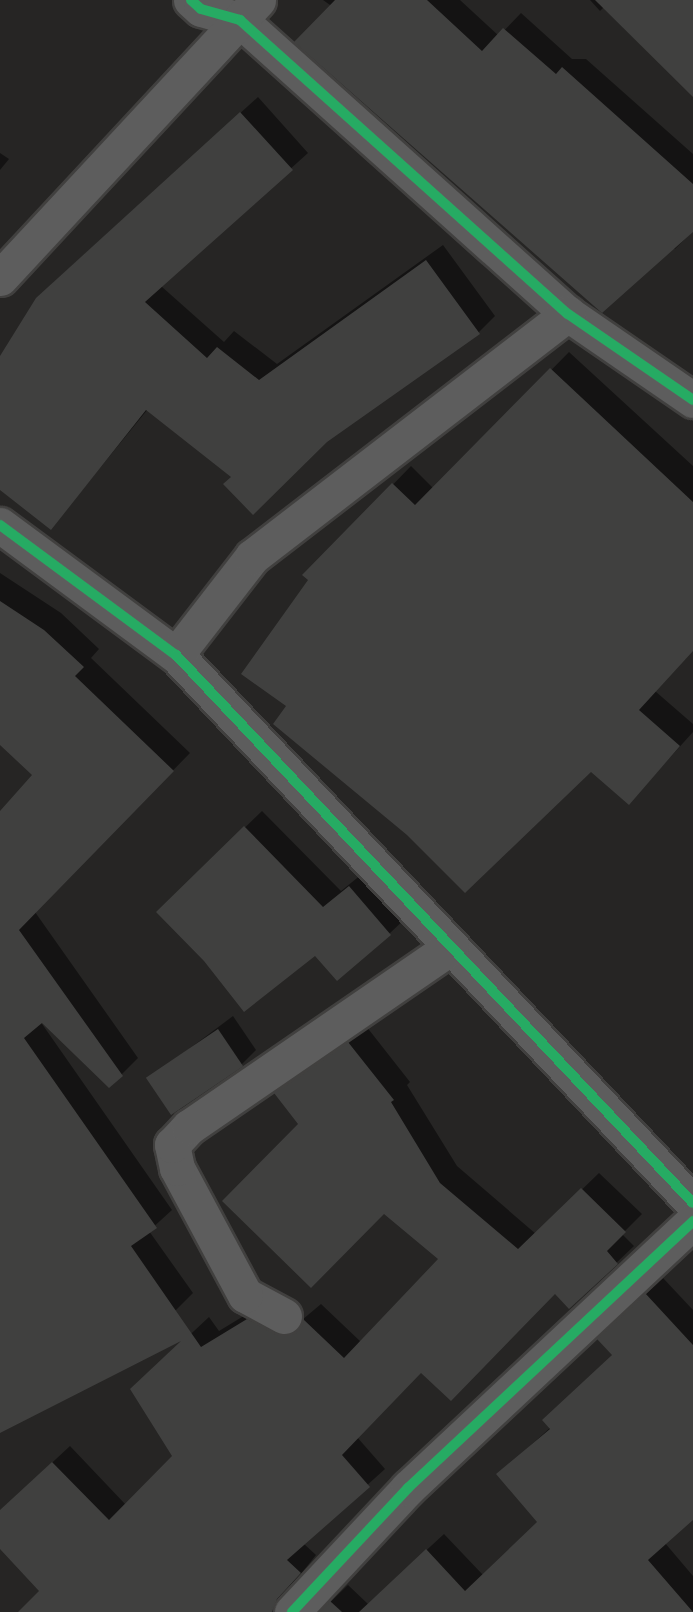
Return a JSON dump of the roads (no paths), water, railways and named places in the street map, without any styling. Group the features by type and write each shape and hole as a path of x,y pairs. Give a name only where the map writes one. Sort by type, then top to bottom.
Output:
{"street":[{"path":"191,0 201,9 249,10 568,314 693,400"},
{"path":"0,278 249,10"},
{"path":"176,655 252,557 568,314"},
{"path":"0,525 176,655 693,1203"},
{"path":"284,1316 246,1295 177,1168 172,1146 189,1127 451,947"},
{"path":"292,1612 408,1488 693,1221"}]}
